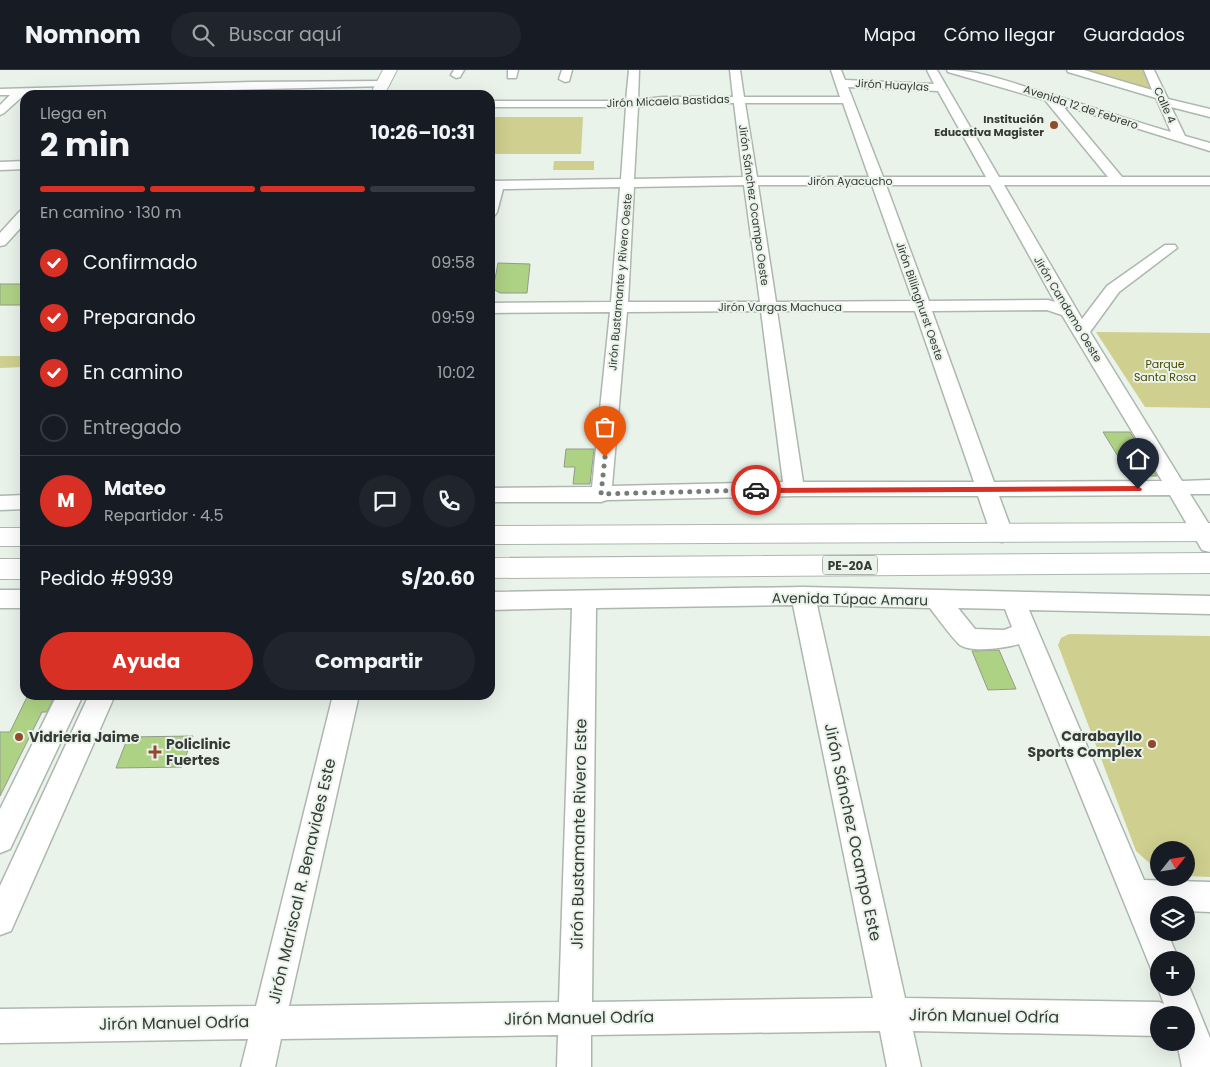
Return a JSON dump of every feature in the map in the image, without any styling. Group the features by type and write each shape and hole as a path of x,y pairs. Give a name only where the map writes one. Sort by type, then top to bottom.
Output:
{"main road":[{"path":"383,90 390,70"},
{"path":"384,90 401,70"},
{"path":"495,535 1002,534 1208,536"},
{"path":"0,537 20,537"},
{"name":"PE-20A","path":"495,568 1210,563"},
{"path":"0,569 20,569"}],"street":[{"name":"Jirón Bustamante y Rivero Oeste","path":"601,494 619,302 634,70"},
{"name":"Jirón Sánchez Ocampo Oeste","path":"735,70 794,489"},
{"name":"Jirón Candamo Oeste","path":"932,70 1065,307 1176,488 1208,536"},
{"name":"Avenida 12 de Febrero","path":"955,70 1048,96 1210,147"},
{"path":"1072,70 1162,99 1210,112"},
{"name":"Calle 4","path":"1149,70 1180,139"},
{"path":"134,90 147,76"},
{"name":"Jirón Huaylas","path":"839,76 942,88"},
{"name":"Jirón Billinghurst Oeste","path":"839,76 846,100 921,300 1002,534"},
{"path":"249,90 269,84 367,90"},
{"path":"266,90 269,84"},
{"path":"0,92 20,91"},
{"path":"0,111 20,92"},
{"path":"1048,96 1117,180"},
{"name":"Jirón Micaela Bastidas","path":"495,104 632,104 662,100 739,99 846,100"},
{"path":"0,166 20,165"},
{"name":"Jirón Ayacucho","path":"495,185 751,181 1210,181"},
{"path":"0,242 20,220"},
{"path":"1081,332 1113,290 1170,248"},
{"name":"Jirón Vargas Machuca","path":"495,298 619,302 921,300 1065,307"},
{"name":"Jirón Vargas Machuca","path":"495,308 619,302"},
{"path":"495,495 794,489 1210,488"},
{"path":"0,503 20,502"},
{"name":"Avenida Túpac Amaru","path":"495,601 803,596 1210,606"},
{"name":"Jirón Sánchez Ocampo Este","path":"803,596 904,1067"},
{"path":"0,599 20,599"},
{"name":"Jirón Bustamante Rivero Este","path":"574,1067 584,600"},
{"path":"937,600 969,638 1004,639 1026,632"},
{"path":"1014,602 1159,951"},
{"path":"0,840 68,700"},
{"path":"0,920 100,700"},
{"name":"Jirón Mariscal R. Benavides Este","path":"258,1067 345,700"},
{"path":"1137,894 1210,897"},
{"name":"Jirón Manuel Odría","path":"0,1026 892,1014 1150,1019"},
{"path":"1195,1048 1199,1067"}],"green space":[{"path":"1074,70 1144,70 1154,93"},
{"path":"495,117 583,117 581,154 495,154"},
{"path":"554,161 594,161 594,170 553,170"},
{"name":"Parque Santa Rosa","path":"1096,332 1210,333 1210,408 1145,407"},
{"path":"0,356 20,356 20,367 0,368"},
{"name":"Carabayllo Sports Complex","path":"1069,634 1210,636 1210,877 1195,876 1195,841 1150,841 1150,864 1136,851 1058,645 1061,638"}],"building":[{"path":"498,263 530,264 527,293 500,293 495,290"},
{"path":"0,284 20,284 20,305 0,305"},
{"path":"1103,432 1130,432 1157,476 1130,476"},
{"path":"566,449 594,449 590,484 573,484 575,467 564,467"},
{"path":"999,650 1016,689 988,690 972,651"},
{"path":"26,700 53,700 47,712 42,712 0,796 0,732 10,732"},
{"name":"Policlinic Fuertes","path":"193,736 182,767 116,768 128,737"}],"way so far":[{"path":"605,457 601,494 756,490"}],"place":[{"name":"Institución Educativa Magister","path":"1054,125"},
{"name":"Vidrieria Jaime","path":"19,737"},
{"name":"Carabayllo Sports Complex","path":"1152,744"},
{"name":"Policlinic Fuertes","path":"155,752"}],"route":[{"path":"756,490 1138,489"}]}
